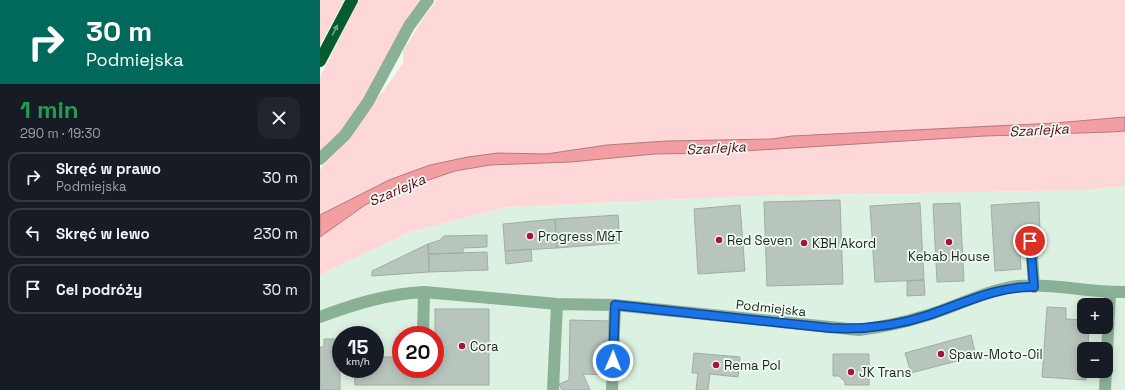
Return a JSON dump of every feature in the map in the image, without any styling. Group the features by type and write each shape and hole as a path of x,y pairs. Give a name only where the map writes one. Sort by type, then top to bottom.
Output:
{"highway":[{"path":"320,61 352,0"}],"street":[{"path":"320,159 345,135 368,102 409,26 428,0"},
{"path":"1030,241 1034,287"},
{"name":"Podmiejska","path":"320,317 379,298 404,293 424,292 557,304 615,305 859,330 881,327 927,315 986,293 1018,286 1076,288 1110,292 1125,292"},
{"path":"423,326 424,292"},
{"path":"1105,390 1110,292"},
{"path":"553,390 557,304"},
{"path":"612,390 615,305"}],"shaded area":[{"path":"320,0 344,0 320,45"},
{"path":"359,0 424,0 366,101 320,155 320,77"},
{"path":"437,0 1125,0 1125,117 1055,123 792,136 772,139 666,141 607,145 546,154 498,153 468,157 430,165 389,180 320,215 320,169 347,141 374,101 382,93 403,63 403,51 422,20"},
{"path":"1125,131 1125,186 1082,190 749,196 507,207 410,232 320,275 320,237 365,205 396,191 455,171 490,165 571,162 654,154 712,153 985,136"},
{"path":"1125,186 1125,390 320,390 320,275 410,232 507,207 749,196 1082,190"}],"water":[{"name":"Szarlejka","path":"1125,117 1125,131 985,136 712,153 654,154 571,162 490,165 455,171 396,191 365,205 320,237 320,215 389,180 430,165 468,157 498,153 546,154 607,145 666,141 772,139 792,136 1055,123"}],"building":[{"name":"KBH Akord","path":"840,200 843,284 767,286 764,202"},
{"path":"1039,202 1040,234 1019,235 1021,269 995,271 991,205"},
{"path":"920,203 924,280 875,282 870,206"},
{"name":"Kebab House","path":"960,203 964,281 937,282 933,204"},
{"name":"Red Seven","path":"740,205 745,271 698,274 694,209"},
{"path":"618,215 620,243 557,248 555,219"},
{"name":"Progress M&T","path":"555,219 557,248 505,251 503,224"},
{"path":"487,235 487,247 463,248 463,253 429,254 428,244 440,240 444,236"},
{"path":"428,244 429,272 372,276 372,271"},
{"path":"531,249 532,261 506,264 505,251"},
{"path":"487,252 488,270 429,272 429,254"},
{"path":"924,280 925,295 907,296 907,281"},
{"path":"1047,307 1066,308 1066,319 1077,320 1077,334 1089,334 1088,342 1077,342 1077,378 1086,378 1086,380 1042,377"},
{"name":"Cora","path":"435,309 489,309 489,385 355,385 355,378 384,378 384,357 392,357 392,378 444,378 444,326 435,326"},
{"path":"570,320 610,321 609,375 583,374 590,390 562,390 559,384 569,380"},
{"name":"Spaw-Moto-Oil","path":"971,335 976,356 911,373 905,353"},
{"path":"324,339 332,339 332,378 340,378 340,390 320,390 320,347 324,347"},
{"name":"Rema Pol","path":"694,353 740,357 738,377 710,374 708,390 696,390 698,373 692,373"},
{"name":"JK Trans","path":"833,354 869,354 869,385 845,385 845,382 839,376 833,376"}],"place":[{"name":"Progress M&T","path":"530,236"},
{"name":"Red Seven","path":"719,240"},
{"name":"Kebab House","path":"949,242"},
{"name":"KBH Akord","path":"804,243"},
{"name":"Cora","path":"462,346"},
{"name":"Spaw-Moto-Oil","path":"941,354"},
{"name":"Rema Pol","path":"716,365"},
{"name":"JK Trans","path":"851,372"}],"route":[{"path":"613,361 615,305 830,328 859,330 881,327 927,315 986,293 1018,286 1034,287 1030,241"}]}
